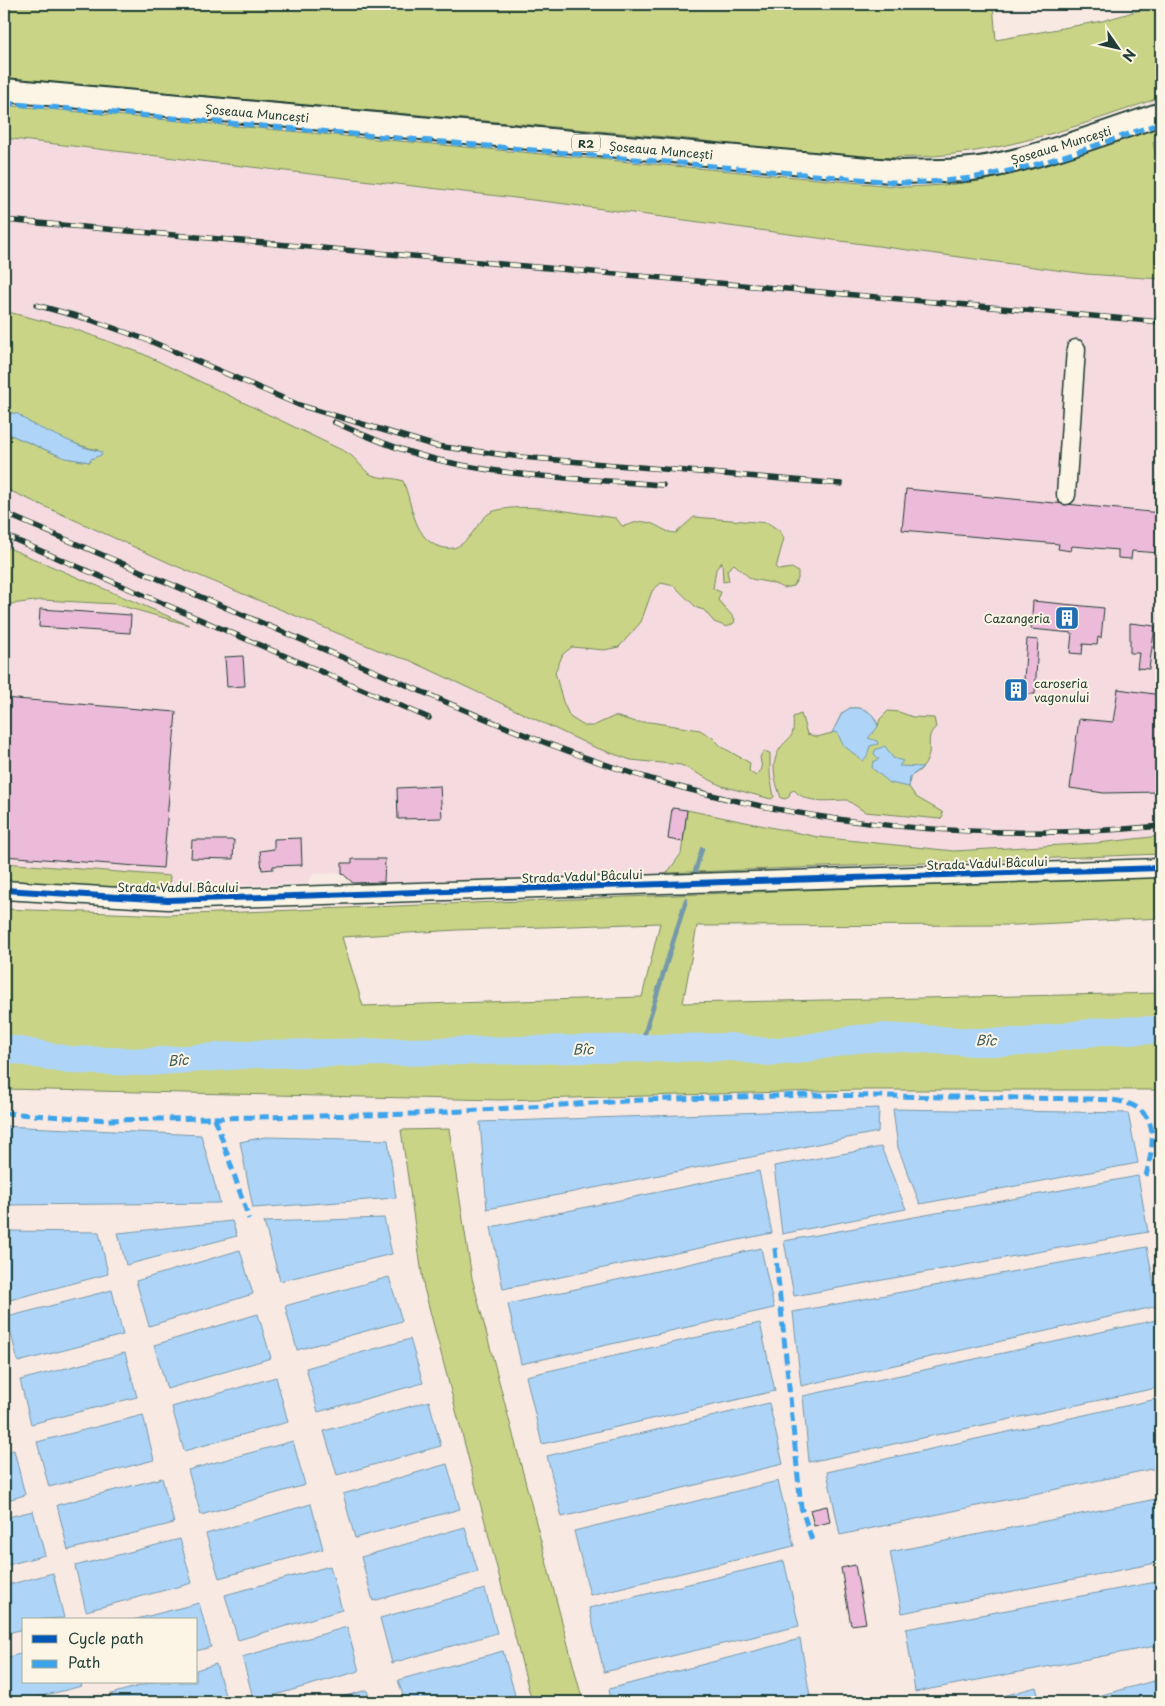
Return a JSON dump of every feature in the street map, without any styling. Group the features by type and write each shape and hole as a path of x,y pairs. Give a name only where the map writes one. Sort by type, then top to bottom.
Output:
{"main road":[{"name":"Șoseaua Muncești","path":"4,90 901,172 948,171 996,165 1068,145 1161,114"}],"street":[{"path":"1066,495 1076,349"},
{"name":"Strada Vadul Bâcului","path":"4,890 168,900 1161,868"}],"shaded area":[{"path":"4,138 558,203 1086,274 1161,279 1161,836 1097,843 954,851 818,837 687,810 681,854 667,873 353,883 342,873 313,874 307,884 169,887 170,876 4,863 4,605 42,600 115,604 185,623 4,546"},
{"path":"1161,139 1161,183 1153,142"}],"green space":[{"path":"4,4 993,4 996,40 1102,21 1161,4 1161,97 1050,134 1021,142 963,153 903,157 811,154 688,139 4,78"},
{"path":"4,105 905,187 973,182 1017,173 1059,161 1161,125 1161,139 1153,142 1161,183 1161,279 1086,274 558,203 4,138"},
{"path":"4,311 71,328 141,353 346,452 372,475 403,481 420,531 434,545 455,548 471,535 490,513 507,508 520,507 616,518 622,526 645,522 672,533 676,533 694,517 768,523 780,531 784,538 776,568 779,570 792,568 798,572 798,579 793,586 784,588 772,583 751,579 734,564 727,570 729,581 723,582 722,562 716,569 713,589 721,592 718,600 735,619 734,623 727,627 714,622 704,610 697,608 674,586 661,583 652,591 641,622 619,647 604,650 572,647 563,654 555,672 563,702 570,717 584,726 593,726 615,716 636,722 650,722 700,730 713,738 722,747 750,763 749,771 756,776 762,769 760,757 763,752 770,753 770,775 774,797 771,799 722,786 681,765 631,760 594,747 409,660 385,653 176,566 4,488 4,432 65,458 90,462 90,459 96,457 98,450 64,440 15,414 4,412"},
{"path":"4,546 189,625 115,604 42,600 4,605"},
{"path":"850,708 860,708 868,711 874,717 878,726 880,719 888,711 899,712 913,717 934,718 936,727 929,739 929,756 922,768 910,777 909,787 916,797 942,812 943,816 940,819 865,812 847,800 812,800 794,790 790,792 789,797 781,798 777,787 774,763 778,752 792,735 793,717 801,714 807,734 817,737 832,733 842,713"},
{"path":"687,810 818,837 954,851 1097,843 1161,836 1161,854 667,873 681,854"},
{"path":"4,863 170,876 169,887 155,893 4,882"},
{"path":"1161,876 1161,918 1017,925 697,926 683,1003 1161,993 1161,1090 857,1090 501,1100 4,1089 4,909 167,915","holes":["660,923 642,997 363,1006 342,937 457,930"]},
{"path":"449,1129 472,1278 583,1702 532,1702 424,1288 401,1130"}],"water":[{"path":"4,412 18,414 33,425 83,447 102,452 101,455 91,459 90,462 65,458 4,432"},
{"path":"850,708 860,708 871,714 878,727 868,738 877,741 878,744 870,746 867,756 863,761 843,745 837,732 832,733 842,713"},
{"path":"885,746 893,758 903,761 899,766 923,767 910,777 909,787 890,783 872,768 873,762 879,759 874,754 875,750"},
{"path":"879,1108 878,1132 487,1209 480,1122"},
{"path":"893,1109 1128,1113 1138,1163 920,1204 898,1148"},
{"path":"4,1126 201,1135 220,1203 4,1205"},
{"path":"265,1137 388,1140 396,1198 253,1208 240,1142"},
{"path":"881,1147 906,1209 782,1234 774,1166"},
{"path":"759,1171 772,1233 503,1289 491,1227"},
{"path":"1138,1176 1148,1232 794,1296 784,1241"},
{"path":"384,1218 392,1254 280,1281 264,1222"},
{"path":"232,1221 237,1236 126,1265 118,1233"},
{"path":"4,1231 99,1232 108,1274 6,1301"},
{"path":"1147,1247 1158,1306 801,1386 793,1312"},
{"path":"761,1248 774,1308 521,1364 508,1304"},
{"path":"240,1250 253,1294 149,1326 136,1281"},
{"path":"389,1277 402,1321 297,1350 285,1306"},
{"path":"112,1290 123,1335 18,1362 7,1317"},
{"path":"258,1314 271,1358 167,1389 154,1345"},
{"path":"1161,1319 1161,1387 809,1462 803,1396"},
{"path":"760,1323 775,1391 542,1444 526,1376"},
{"path":"410,1339 423,1383 318,1412 306,1368"},
{"path":"125,1353 137,1397 31,1424 20,1380"},
{"path":"276,1377 288,1422 184,1451 172,1407"},
{"path":"1161,1398 1161,1467 840,1535 827,1472"},
{"path":"429,1401 441,1446 337,1475 324,1431"},
{"path":"769,1403 783,1464 562,1517 547,1456"},
{"path":"143,1415 154,1460 49,1487 37,1442"},
{"path":"293,1441 305,1485 201,1515 188,1470"},
{"path":"14,1450 25,1495 4,1501 4,1453"},
{"path":"447,1464 460,1509 355,1538 343,1494"},
{"path":"162,1478 174,1523 68,1550 57,1505"},
{"path":"778,1481 794,1546 590,1595 574,1531"},
{"path":"1161,1498 1161,1562 902,1613 890,1552"},
{"path":"311,1504 323,1549 219,1578 206,1534"},
{"path":"33,1511 45,1555 4,1566 4,1518"},
{"path":"465,1527 478,1572 373,1601 361,1557"},
{"path":"180,1539 192,1583 86,1611 75,1566"},
{"path":"784,1561 799,1626 604,1672 589,1608"},
{"path":"330,1566 342,1610 238,1640 225,1595"},
{"path":"53,1573 64,1618 22,1618 22,1630 4,1634 4,1586"},
{"path":"1161,1581 1161,1645 915,1692 906,1629"},
{"path":"485,1589 497,1633 392,1663 380,1618"},
{"path":"199,1603 211,1647 198,1650 198,1618 141,1618"},
{"path":"347,1627 359,1671 254,1701 242,1657"},
{"path":"800,1639 811,1702 611,1702 609,1689"},
{"path":"503,1651 515,1695 489,1702 405,1702 398,1680"},
{"path":"22,1654 22,1684 82,1684 82,1686 18,1702 4,1702 4,1658"},
{"path":"216,1664 227,1702 114,1702 111,1694 146,1684 198,1684 198,1669"},
{"path":"1161,1679 1161,1702 1076,1702"},
{"path":"1036,1687 1040,1702 982,1702"},
{"path":"367,1690 370,1702 324,1702"}],"building":[{"path":"906,489 1161,513 1160,553 1132,551 1131,559 1118,558 1118,550 1072,546 1071,551 1058,549 1059,544 902,530"},
{"name":"Cazangeria","path":"1033,601 1104,608 1101,638 1098,637 1097,645 1083,644 1082,654 1070,653 1072,633 1031,629"},
{"path":"40,609 131,615 130,633 39,627"},
{"path":"1130,623 1155,626 1149,669 1137,668 1139,653 1130,653"},
{"path":"1027,639 1038,640 1035,694 1023,694"},
{"path":"243,656 245,686 227,687 225,657"},
{"path":"1118,689 1161,695 1161,792 1104,793 1070,788 1079,719 1113,722"},
{"path":"4,698 176,712 163,868 4,856"},
{"path":"440,786 442,818 398,819 397,788"},
{"path":"672,808 687,810 683,842 668,839"},
{"path":"301,838 302,865 273,866 273,869 262,870 260,851 274,849 274,839"},
{"path":"192,840 234,840 233,859 191,858"},
{"path":"352,859 385,859 384,882 353,883 342,873 342,863 352,863"},
{"path":"827,1506 830,1522 814,1526 810,1510"},
{"path":"855,1565 866,1623 851,1625 841,1568"}],"waterway":[{"path":"694,875 702,849"},
{"path":"640,1049 686,900"},
{"name":"Bîc","path":"4,1048 69,1060 147,1062 255,1054 731,1047 768,1052 796,1050 856,1039 884,1037 974,1042 1024,1042 1103,1031 1161,1030"}],"railway":[{"path":"4,220 1161,322"},
{"path":"36,305 91,320 150,341 299,405 436,446 521,457 841,484"},
{"path":"334,422 407,451 437,460 478,468 530,475 663,485"},
{"path":"4,513 518,732 599,762 683,788 801,813 920,828 1041,832 1161,826"},
{"path":"4,535 429,718"}],"marked path":[{"path":"4,103 905,183 960,179 1014,170 1035,165 1161,123"},
{"path":"4,1113 109,1120 415,1114 642,1100 809,1095 1115,1100 1135,1107 1144,1114 1149,1122 1152,1142 1146,1176"},
{"path":"215,1118 249,1219"},
{"path":"775,1248 801,1507 812,1540"}],"cycle path":[{"path":"4,890 168,900 1161,868"}],"place":[{"name":"Cazangeria","path":"1067,618"},
{"name":"caroseria vagonului","path":"1016,690"}]}
